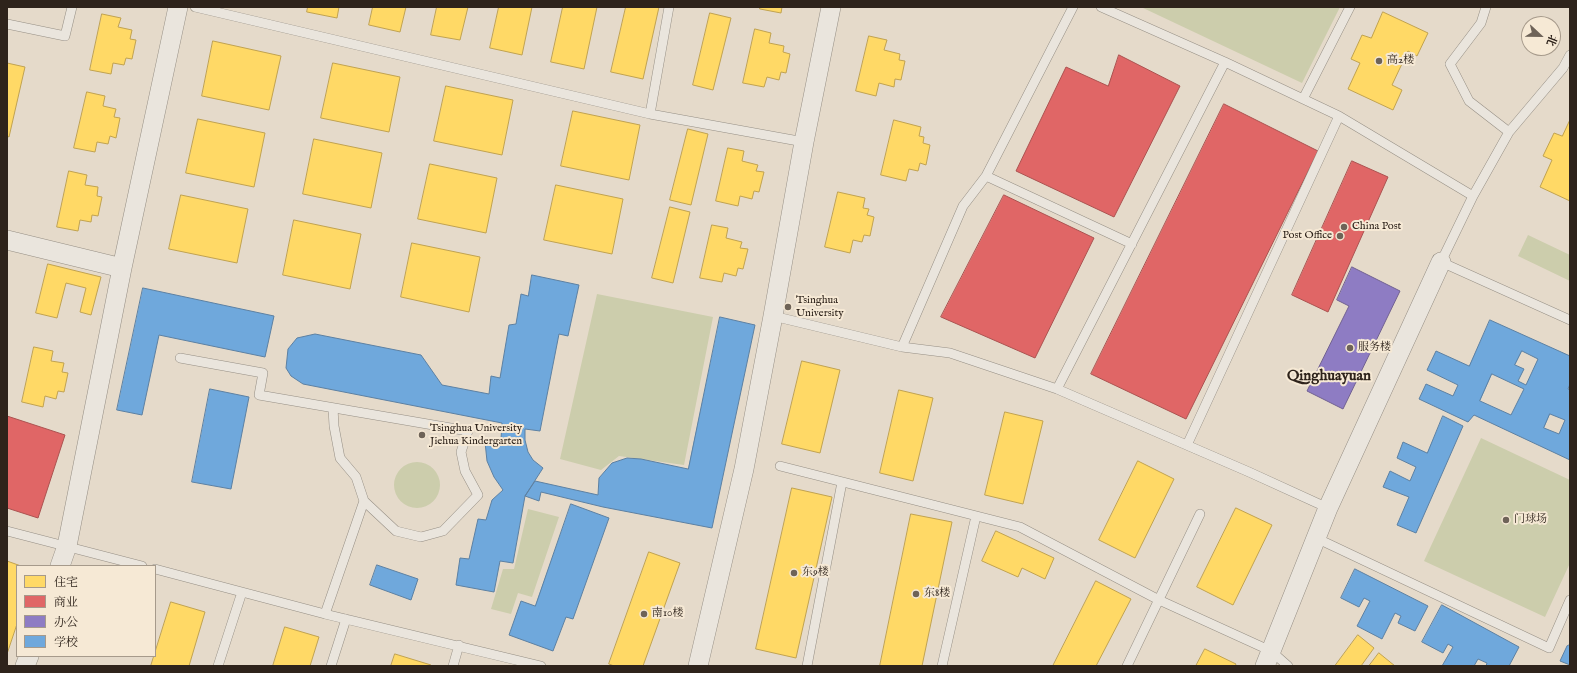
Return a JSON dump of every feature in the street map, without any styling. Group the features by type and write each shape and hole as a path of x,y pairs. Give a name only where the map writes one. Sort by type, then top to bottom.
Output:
{"street":[{"path":"60,565 67,546 122,268 178,7"},
{"path":"698,666 744,469 774,316 804,142 831,7"},
{"path":"7,240 122,268"},
{"path":"1268,658 1328,508 1441,262"}],"lane":[{"path":"7,24 65,36 72,7"},
{"path":"194,7 650,114 804,142"},
{"path":"650,114 669,7"},
{"path":"902,347 963,206 986,176 1073,7"},
{"path":"1101,7 1225,62 1339,116 1473,196"},
{"path":"1304,99 1350,7"},
{"path":"1486,7 1481,23 1450,64 1469,101 1509,132"},
{"path":"1570,55 1563,68 1509,132 1473,196 1441,262 1570,320"},
{"path":"1057,389 1225,62"},
{"path":"1187,445 1339,116"},
{"path":"986,176 1132,244"},
{"path":"774,316 902,347 950,353 1057,389 1328,508"},
{"path":"180,358 263,373 259,395 468,431 461,452 465,472 478,495 443,531 421,537 396,531 364,501 356,477 340,458 334,426 333,408"},
{"path":"780,466 1020,527 1268,658 1288,666"},
{"path":"807,666 842,482"},
{"path":"325,614 364,501"},
{"path":"1127,666 1200,514"},
{"path":"942,666 976,516"},
{"path":"7,531 138,565"},
{"path":"1316,538 1549,648 1570,600"},
{"path":"156,569 325,614 460,645 541,666"},
{"path":"218,666 242,592"},
{"path":"331,666 346,619"},
{"path":"453,666 460,645"}],"green space":[{"path":"1141,7 1340,7 1302,83"},
{"path":"1528,235 1570,255 1570,281 1518,256"},
{"path":"597,294 713,317 684,465 619,456 601,470 560,459"},
{"name":"门球场","path":"1481,438 1570,480 1570,563 1545,617 1424,561"},
{"path":"412,462 422,462 430,466 436,472 440,480 440,490 436,498 430,504 422,508 412,508 404,504 398,498 394,490 394,480 398,472 404,466"},
{"path":"528,509 559,517 532,597 518,593 511,614 491,609 503,569 514,569"}],"building: 住宅":[{"path":"308,7 339,7 337,18 307,12"},
{"path":"373,7 406,7 400,32 369,25"},
{"path":"437,7 468,7 460,40 431,35"},
{"path":"499,7 532,7 522,55 490,48"},
{"path":"563,7 597,7 584,69 551,62"},
{"path":"626,7 659,7 643,79 611,72"},
{"path":"760,7 782,7 781,13 760,9"},
{"name":"高2楼","path":"1383,12 1428,33 1417,56 1408,51 1392,85 1402,90 1393,110 1348,89 1360,63 1351,59 1362,35 1371,38"},
{"path":"710,13 731,18 713,90 693,85"},
{"path":"102,14 121,18 118,27 132,30 130,39 136,40 132,59 126,58 124,65 113,63 111,74 90,70"},
{"path":"755,29 771,33 769,43 784,46 783,52 790,54 786,73 781,72 779,80 767,77 764,87 743,83"},
{"path":"869,36 887,40 884,50 900,54 899,60 905,61 901,80 895,79 894,87 879,83 876,96 856,91"},
{"path":"213,41 281,56 269,110 202,96"},
{"path":"7,63 25,67 9,137 7,136"},
{"path":"333,63 400,77 389,132 321,118"},
{"path":"446,86 513,100 502,155 434,141"},
{"path":"87,92 105,96 103,106 116,109 114,117 120,118 116,138 110,136 108,144 97,142 95,152 74,148"},
{"path":"573,111 640,125 629,180 561,166"},
{"path":"198,119 265,133 254,187 186,173"},
{"path":"894,120 921,127 919,136 924,137 923,143 930,145 926,165 920,163 918,171 909,169 906,181 881,175"},
{"path":"1570,120 1570,201 1540,187 1552,160 1543,156 1554,133 1562,136"},
{"path":"688,129 708,134 691,205 670,200"},
{"path":"314,139 382,153 371,208 303,194"},
{"path":"728,148 744,151 742,161 758,165 756,171 764,172 759,192 754,191 752,199 740,196 738,206 716,201"},
{"path":"430,164 497,178 486,233 418,219"},
{"path":"69,171 87,175 85,185 98,187 97,196 102,197 98,216 92,215 91,222 80,220 78,231 57,227"},
{"path":"556,185 623,199 612,254 544,240"},
{"path":"838,192 865,198 863,208 869,209 867,215 874,217 870,236 864,235 862,242 853,240 850,253 825,247"},
{"path":"181,195 248,209 237,263 169,249"},
{"path":"670,207 690,212 673,283 652,278"},
{"path":"294,220 361,234 350,289 283,275"},
{"path":"712,225 728,228 726,238 742,242 740,248 748,249 743,269 738,268 736,276 724,273 722,282 700,278"},
{"path":"412,243 480,257 469,312 401,297"},
{"path":"48,264 101,277 91,315 80,312 86,288 66,283 57,318 36,313"},
{"path":"34,347 53,351 51,361 64,363 62,372 68,373 64,392 58,391 56,399 45,396 43,407 22,402"},
{"path":"802,361 840,370 820,453 782,444"},
{"path":"899,390 933,398 913,481 880,473"},
{"path":"1005,412 1043,421 1023,504 985,495"},
{"path":"1138,461 1174,479 1135,558 1099,540"},
{"name":"东9楼","path":"792,488 832,497 796,658 756,649"},
{"path":"1236,508 1272,525 1233,605 1197,587"},
{"name":"东8楼","path":"911,514 952,522 922,666 880,666"},
{"path":"996,531 1054,558 1045,579 1022,568 1018,577 982,561"},
{"name":"南10楼","path":"649,552 680,563 643,666 614,666 609,664"},
{"path":"7,561 18,565 16,565 16,627 7,654"},
{"path":"1096,581 1131,599 1096,666 1053,666"},
{"path":"171,602 205,612 189,666 151,666 154,657 156,657 156,650"},
{"path":"285,627 319,637 310,666 273,666"},
{"path":"1358,635 1374,648 1361,666 1335,666"},
{"path":"1205,649 1236,664 1235,666 1196,666"},
{"path":"1379,653 1395,666 1369,666"},
{"path":"395,654 431,665 391,666"}],"building: 商业":[{"path":"1119,55 1180,86 1114,217 1016,171 1066,67 1108,86"},
{"path":"1224,104 1318,151 1186,419 1091,374"},
{"name":"Post Office","path":"1352,161 1388,177 1328,312 1292,295"},
{"path":"1004,195 1094,238 1035,358 941,317"},
{"path":"7,416 65,435 38,518 7,508"}],"building: 办公":[{"name":"服务楼","path":"1352,267 1400,291 1343,409 1307,391 1349,306 1337,300"}],"building: 学校":[{"path":"532,275 579,285 568,336 559,334 540,431 525,429 525,440 528,452 533,460 543,468 525,496 513,563 500,561 494,592 456,585 460,558 469,559 478,519 486,520 492,500 503,490 494,477 487,461 485,442 501,439 502,423 303,384 291,376 286,368 288,349 297,338 315,334 421,355 442,385 489,394 491,376 500,378 509,325 516,324 521,294 528,296"},
{"path":"143,288 274,316 265,357 159,335 142,415 117,410"},
{"path":"720,317 755,325 712,528 603,507 541,492 539,501 525,496 535,481 598,495 599,478 612,463 627,458 641,459 688,469"},
{"path":"1490,320 1570,356 1570,384 1568,389 1570,390 1570,460 1474,415 1468,422 1419,399 1426,384 1453,396 1458,385 1427,370 1436,351 1469,366","holes":["1522,351 1538,359 1526,385 1518,381 1524,369 1515,365","1492,374 1524,389 1511,415 1480,401","1550,414 1565,420 1559,434 1544,428"]},
{"path":"210,389 249,397 231,489 192,482"},
{"path":"1443,416 1463,426 1416,533 1397,525 1409,497 1383,487 1390,471 1410,481 1416,467 1397,458 1403,442 1427,453"},
{"path":"571,504 609,518 573,619 566,617 553,651 509,635 521,601 535,606"},
{"path":"377,565 418,579 411,600 370,585"},
{"path":"1355,569 1428,606 1415,631 1398,623 1401,616 1395,613 1382,639 1357,626 1370,601 1364,598 1359,607 1341,598"},
{"path":"1442,605 1519,647 1509,666 1486,666 1487,663 1478,659 1474,666 1442,666 1453,647 1448,644 1443,653 1422,642"},
{"path":"1570,645 1570,665 1560,661 1567,646"}],"place":[{"name":"高2楼","path":"1379,61"},
{"name":"China Post","path":"1344,227"},
{"name":"Post Office","path":"1340,236"},
{"name":"Tsinghua University","path":"788,307"},
{"name":"服务楼","path":"1350,348"},
{"name":"Tsinghua University Jiehua Kindergarten","path":"422,435"},
{"name":"门球场","path":"1506,520"},
{"name":"东9楼","path":"794,573"},
{"name":"东8楼","path":"916,594"},
{"name":"南10楼","path":"644,614"}],"district":[{"name":"Qinghuayuan","path":"1329,377"}]}
